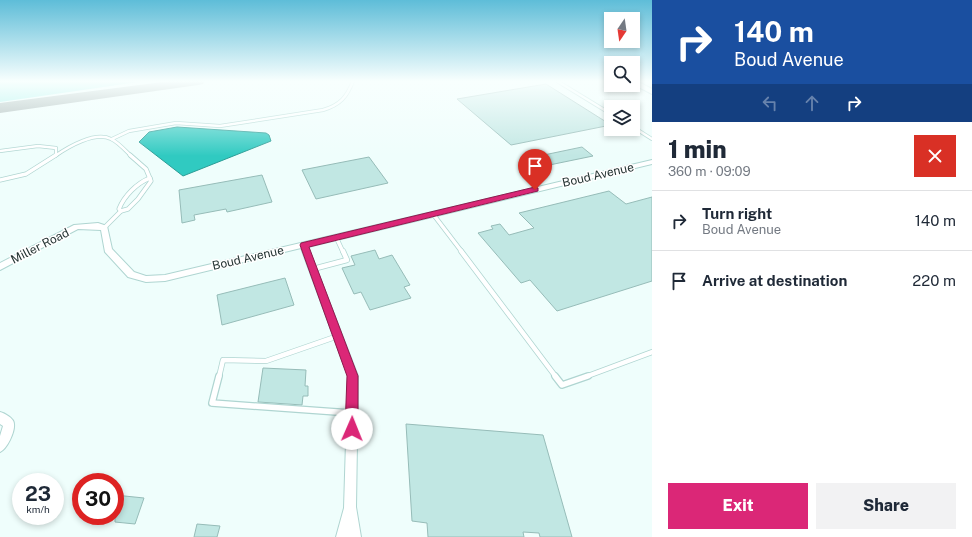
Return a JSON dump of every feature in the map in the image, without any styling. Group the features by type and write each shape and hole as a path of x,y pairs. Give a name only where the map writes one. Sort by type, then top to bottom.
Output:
{"street":[{"name":"Boud Avenue","path":"104,228 108,250 131,275 146,279 165,278 652,162"},
{"name":"Miller Road","path":"0,267 77,227 98,226 104,228"},
{"path":"304,245 353,376 350,506 354,537"},
{"path":"0,446 6,436 4,420"},
{"path":"342,537 350,506"}],"lane":[{"path":"0,180 31,171 44,164 70,145 88,139 112,139 130,130 176,123 220,126 323,110 336,106"},
{"path":"640,131 652,139"},
{"path":"104,228 121,211 128,209 138,199 150,183 151,179 146,169 112,139"},
{"path":"0,151 44,146 56,148 58,151 56,154"},
{"path":"121,211 119,209 120,204 144,180 150,178"},
{"path":"433,214 562,385 652,352"},
{"path":"313,269 347,260 336,237"},
{"path":"338,336 266,361 223,360 212,403 352,413"}],"shaded area":[{"path":"177,127 266,133 269,135 271,141 183,176 139,142 149,132"}],"building":[{"path":"465,106 581,106 604,121 604,126 511,145"},
{"path":"582,147 593,156 530,169 520,160"},
{"path":"369,157 388,183 316,199 302,170"},
{"path":"262,175 272,202 227,212 226,209 194,215 195,220 182,223 179,190"},
{"path":"609,191 626,204 652,197 652,281 557,311 530,280 521,283 478,233 493,229 491,226 500,224 509,235 534,228 519,213"},
{"path":"375,250 379,259 392,255 410,285 404,287 411,298 370,310 361,292 354,294 342,268 355,265 351,256"},
{"path":"285,278 294,305 222,325 217,295"},
{"path":"263,368 306,370 305,386 308,386 308,396 303,396 302,405 258,402"},
{"path":"406,424 543,435 572,537 540,537 539,533 523,532 524,537 428,537 427,523 412,521"},
{"path":"124,496 144,498 135,524 124,523"},
{"path":"197,524 220,526 217,537 194,537"}],"taxiway":[{"path":"0,108 14,106"}],"route":[{"path":"352,429 353,376 304,245 535,190"}]}
